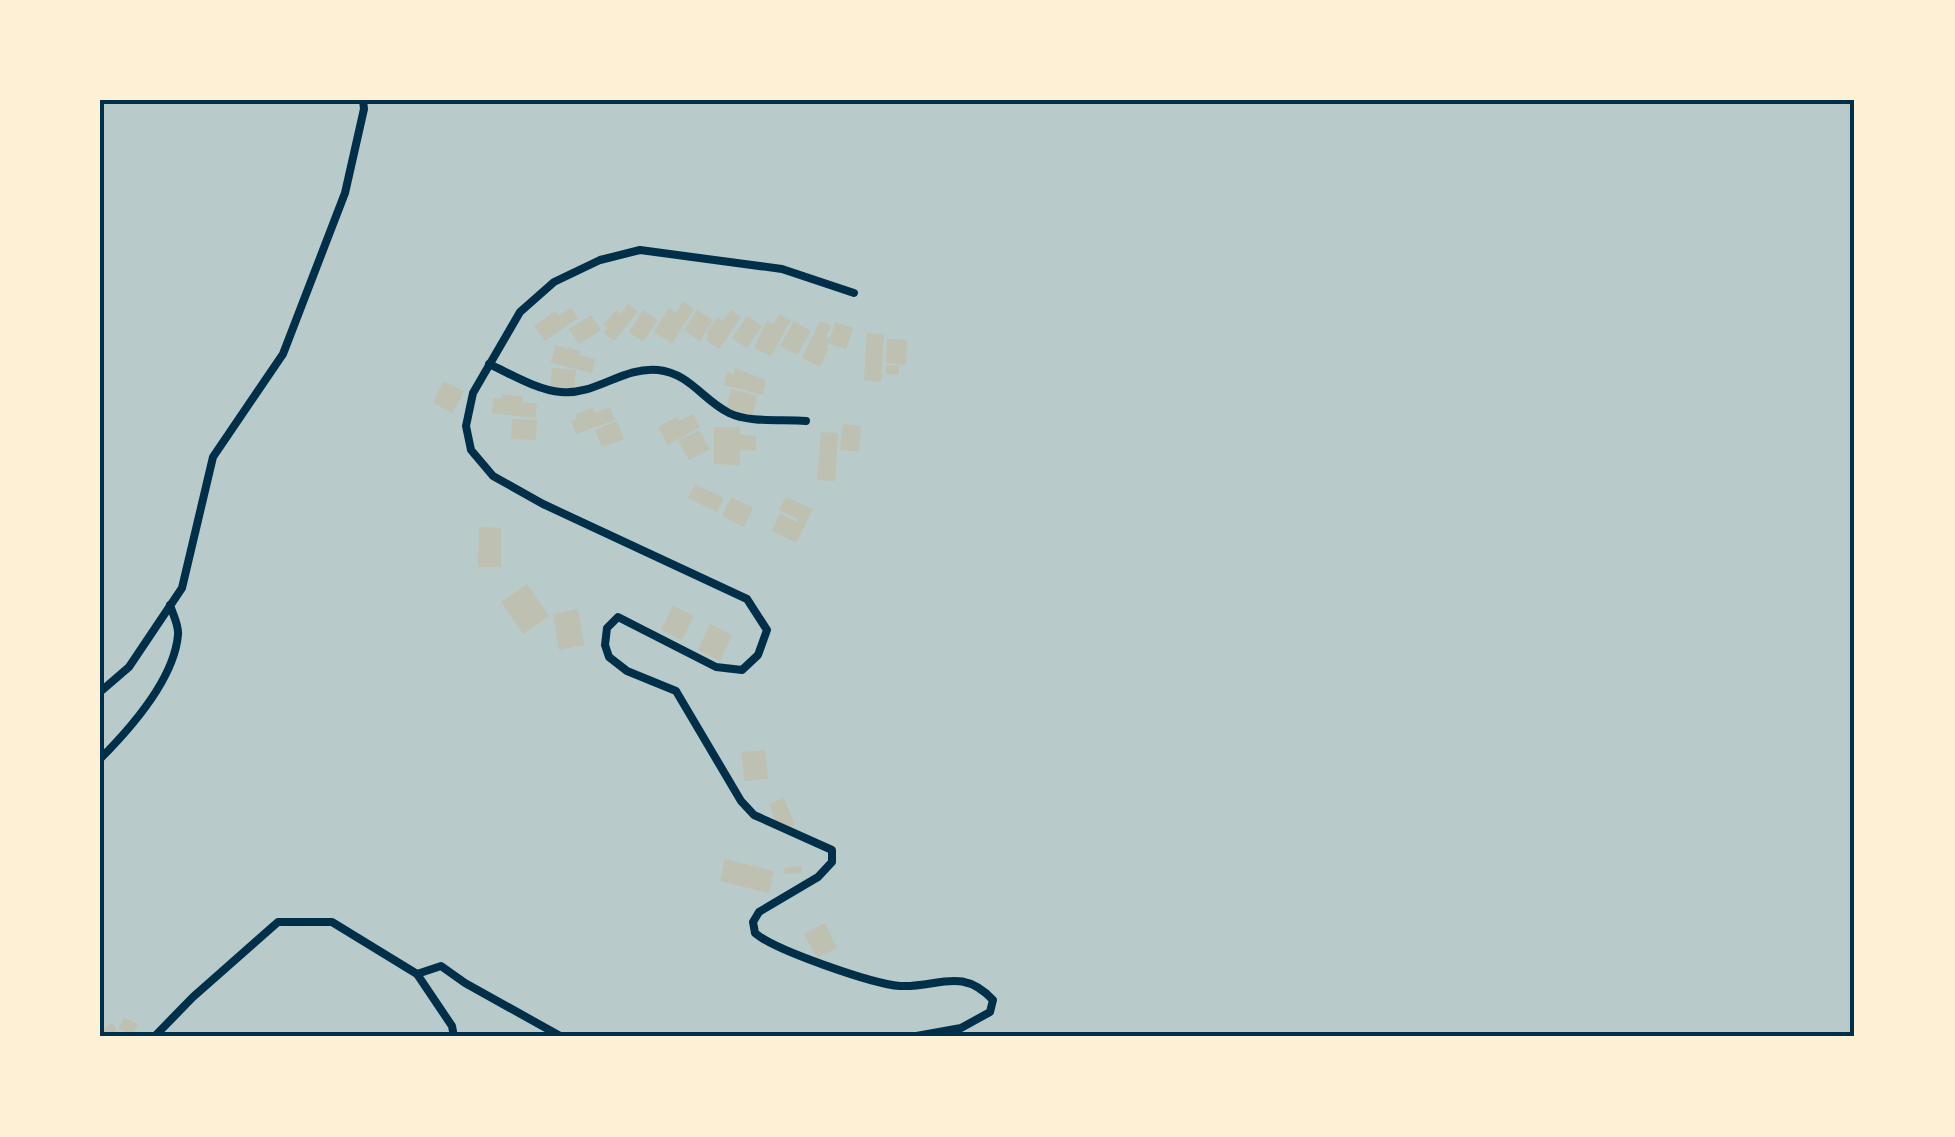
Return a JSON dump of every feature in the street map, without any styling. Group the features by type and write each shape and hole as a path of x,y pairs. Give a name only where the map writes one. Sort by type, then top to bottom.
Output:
{"lane":[{"path":"100,692 129,666 182,588 212,457 283,354 345,193 364,100"},
{"path":"854,294 782,270 640,250 600,260 554,282 520,312 472,393 466,426 472,450 494,476 543,504 747,599 760,615 768,630 758,655 742,670 716,667 618,617 607,628 605,645 609,658 627,672 676,691 741,800 754,815 832,850 832,862 818,877 760,912 754,922 755,934 765,942 822,964 898,986 957,979 980,986 993,1000 990,1012 961,1028 912,1037"},
{"path":"490,364 563,393 638,370 656,369 688,380 734,416 806,421"},
{"path":"100,758 136,723 174,656 179,631 170,605"},
{"path":"154,1037 278,922 332,922 417,974 452,1026 454,1037"},
{"path":"417,974 441,966 562,1037"}],"shaded area":[{"path":"100,100 1855,100 1855,1037 100,1037"}],"building":[{"path":"683,301 694,309 672,343 654,332 669,308 676,313"},
{"path":"628,304 638,312 614,341 604,333 608,328 603,325 616,310 620,314"},
{"path":"571,308 578,318 545,341 534,326 555,311 559,316"},
{"path":"643,310 658,320 643,342 629,332"},
{"path":"697,310 713,320 700,341 684,330"},
{"path":"731,310 741,317 719,349 706,340 706,333 717,317 723,321"},
{"path":"779,314 791,320 771,356 754,348 767,321 774,324"},
{"path":"591,315 601,330 579,344 569,329"},
{"path":"747,316 762,326 747,348 732,338"},
{"path":"794,321 811,331 797,355 780,346"},
{"path":"820,321 831,326 826,337 830,339 835,322 853,328 846,349 828,343 820,367 802,358"},
{"path":"867,333 884,334 881,382 864,380"},
{"path":"887,339 907,340 906,365 886,363"},
{"path":"555,345 595,359 592,373 551,363"},
{"path":"886,365 899,366 899,375 886,374"},
{"path":"552,368 576,370 574,389 550,387"},
{"path":"735,368 766,380 763,395 724,385 727,372 734,374"},
{"path":"443,381 464,391 453,413 433,403"},
{"path":"731,389 757,396 752,416 726,410"},
{"path":"502,394 537,404 535,418 492,413 494,398 501,399"},
{"path":"610,407 615,420 576,434 571,421 577,419 576,414"},
{"path":"693,414 700,427 668,445 658,427"},
{"path":"512,419 537,420 536,440 511,439"},
{"path":"617,421 624,439 602,447 595,430"},
{"path":"843,424 861,426 859,452 840,450"},
{"path":"714,427 740,427 740,435 756,436 756,451 740,450 740,465 714,464"},
{"path":"699,430 710,449 689,460 678,441"},
{"path":"821,432 838,433 835,481 817,480"},
{"path":"695,484 724,498 717,512 688,498"},
{"path":"731,497 753,508 744,527 722,516"},
{"path":"786,497 813,509 796,543 772,531 780,513 797,522 798,519 779,510"},
{"path":"479,527 501,528 501,567 478,567"},
{"path":"527,584 549,616 523,634 501,602"},
{"path":"673,606 694,616 682,640 661,630"},
{"path":"578,609 584,645 559,650 553,614"},
{"path":"710,624 732,635 720,661 698,650"},
{"path":"765,750 768,779 744,781 742,752"},
{"path":"784,798 795,825 780,832 769,804"},
{"path":"725,859 774,871 769,893 720,881"},
{"path":"802,866 802,873 785,874 784,868"},
{"path":"825,923 837,948 817,958 804,934"},
{"path":"124,1018 138,1024 133,1035 118,1029"},
{"path":"112,1023 117,1030 105,1037 101,1031"}]}
